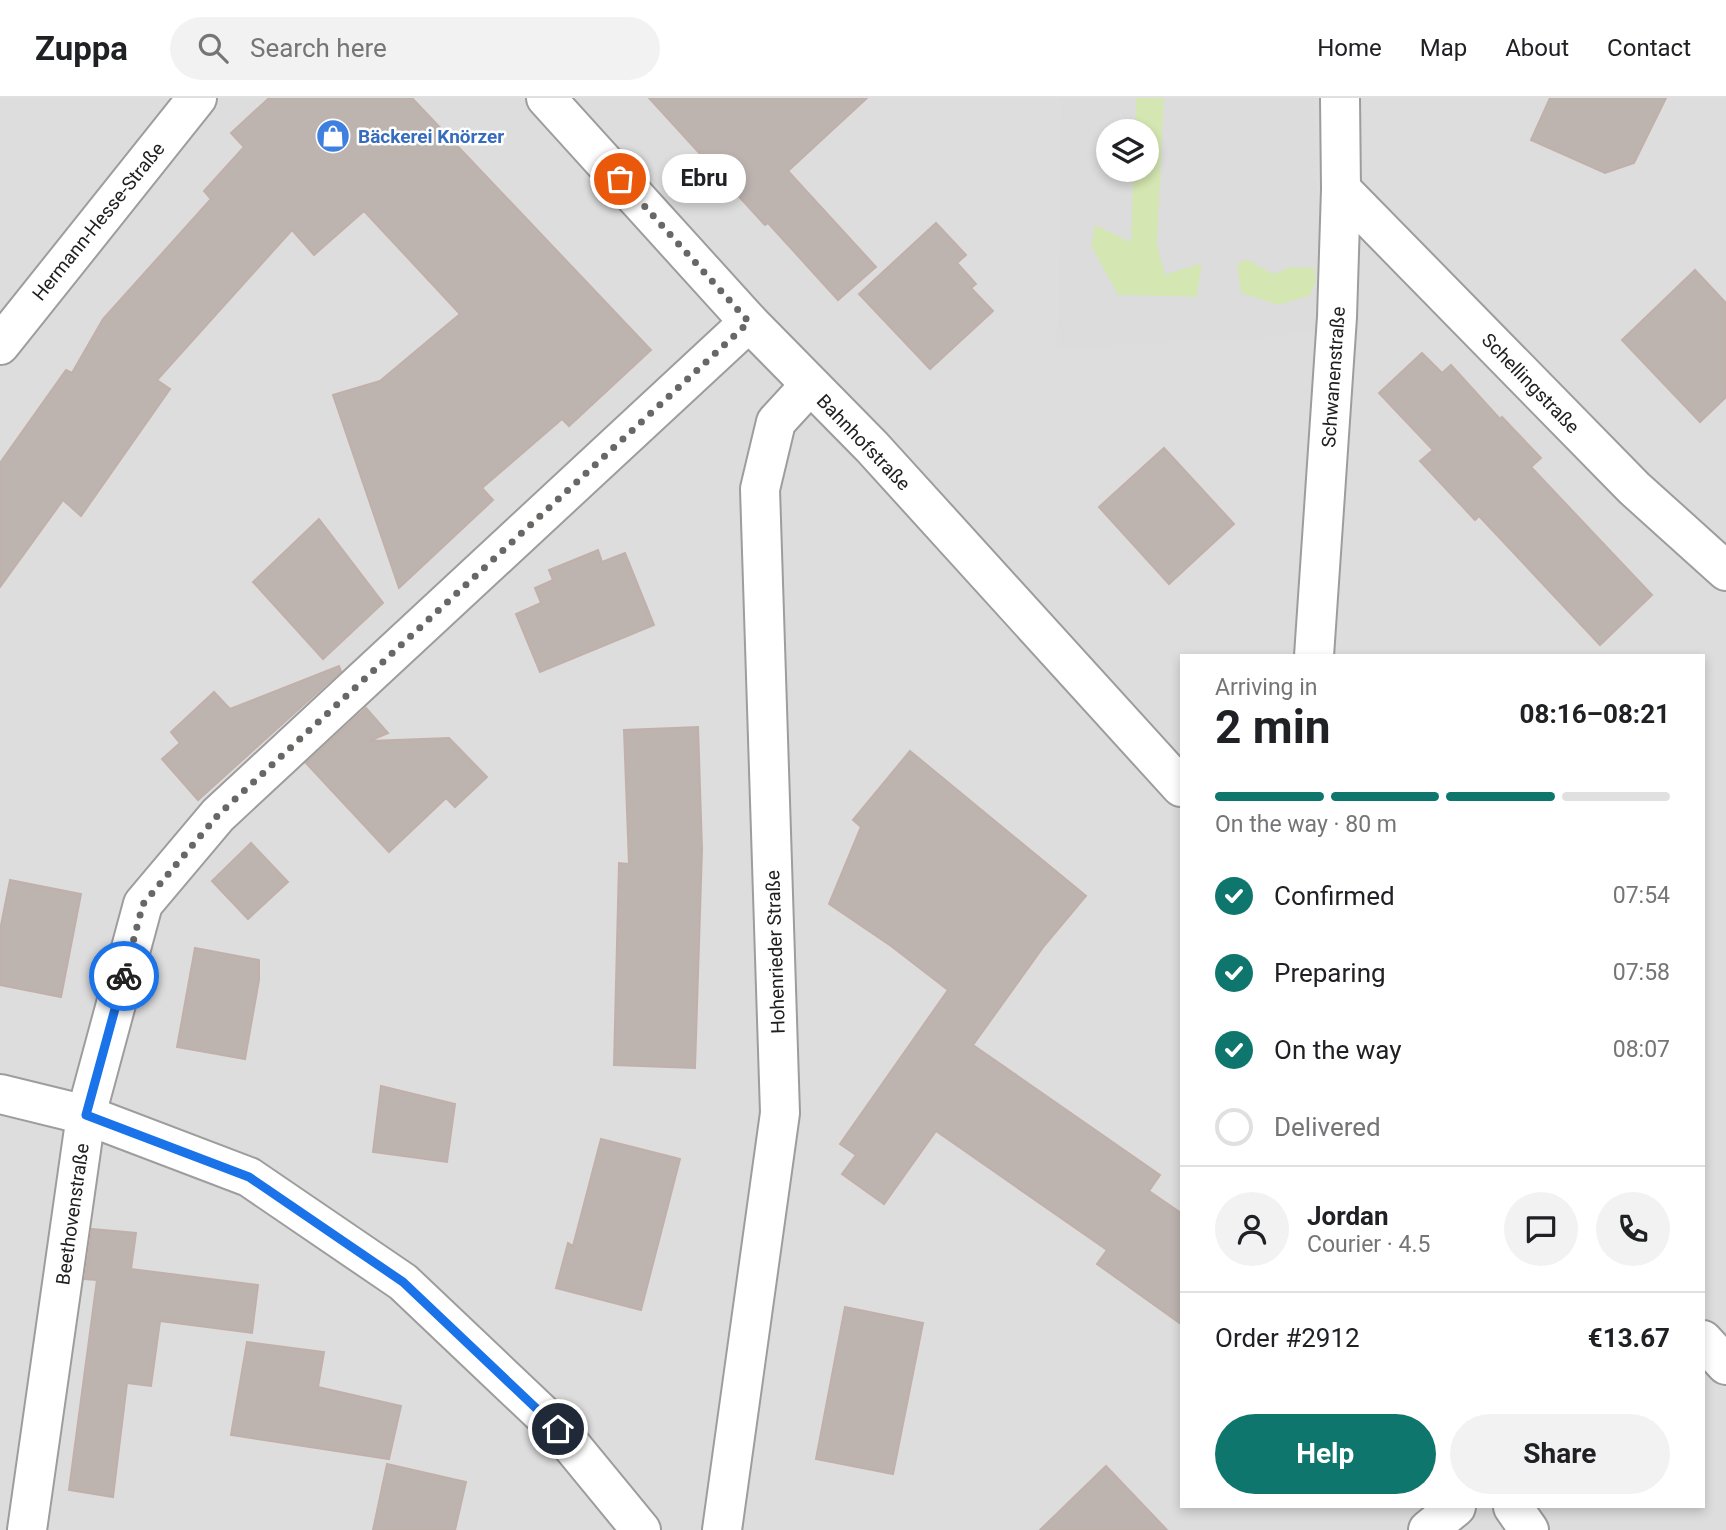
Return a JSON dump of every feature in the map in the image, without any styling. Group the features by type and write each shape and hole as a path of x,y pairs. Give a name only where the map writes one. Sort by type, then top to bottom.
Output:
{"street":[{"name":"Hermann-Hesse-Straße","path":"0,345 197,98"},
{"name":"Bahnhofstraße","path":"546,98 749,322 872,447 1180,786"},
{"name":"Schwanenstraße","path":"1314,654 1337,317 1341,189 1340,98"},
{"name":"Schellingstraße","path":"1341,189 1634,488 1726,571"},
{"name":"Beethovenstraße","path":"27,1530 86,1115 143,904 218,815 749,322"},
{"name":"Hohenrieder Straße","path":"722,1530 780,1113 760,489 776,422 810,385"},
{"path":"0,1094 86,1115 249,1177 403,1282 558,1429 641,1530"},
{"path":"1705,1342 1726,1366"},
{"path":"1428,1530 1455,1508"},
{"path":"1514,1508 1529,1530"}],"shaded area":[{"path":"0,98 1726,98 1726,1530 0,1530"},
{"path":"1062,98 1136,98 1135,119 1096,119 1096,182 1133,182 1131,242 1095,225 1091,246 1118,295 1197,297 1202,263 1165,275 1157,245 1164,98 1313,98 1320,262 1316,330 1271,337 1057,348","holes":["1246,259 1274,274 1289,267 1315,268 1316,282 1309,296 1278,305 1241,293 1237,265"]}],"green space":[{"path":"1136,98 1164,98 1157,245 1202,263 1197,297 1118,295 1091,246 1094,224 1131,242 1133,182 1159,182 1159,119 1135,119"},
{"path":"1246,259 1274,274 1289,267 1315,267 1316,282 1310,296 1278,305 1240,293 1237,265"}],"building":[{"path":"269,98 412,98 651,350 569,426 562,419 482,488 493,500 399,588 333,395 380,381 460,314 364,211 314,255 292,230 157,380 170,389 81,516 63,500 0,587 0,463 66,370 72,373 103,319 211,199 204,191 244,147 231,133"},
{"path":"649,98 867,98 788,171 876,267 838,300"},
{"path":"1550,98 1666,98 1634,163 1605,173 1531,140"},
{"path":"936,223 966,255 957,263 976,284 971,288 993,311 930,369 859,294"},
{"path":"1695,270 1726,303 1726,397 1700,422 1622,340"},
{"path":"1422,353 1442,373 1451,365 1500,419 1502,417 1541,458 1531,467 1652,595 1600,645 1479,516 1475,520 1420,461 1433,450 1379,393"},
{"path":"1164,448 1234,524 1169,584 1099,507"},
{"path":"319,519 383,603 323,659 253,582"},
{"path":"598,550 602,562 625,553 654,625 540,672 516,614 541,603 535,588 553,580 549,570"},
{"path":"339,666 341,671 198,800 162,759 180,743 171,732 214,692 230,709"},
{"path":"366,708 388,733 369,741 449,738 487,777 455,807 446,798 389,852 306,763"},
{"path":"698,727 702,849 695,1068 614,1065 619,863 629,864 624,730"},
{"path":"910,751 1086,896 1044,946 973,1045 1160,1175 1149,1191 1180,1212 1180,1323 1097,1264 1107,1250 936,1131 884,1204 842,1174 856,1155 840,1144 948,990 891,946 829,904 861,827 853,820"},
{"path":"251,843 288,882 248,919 212,881"},
{"path":"10,880 81,894 61,997 0,985 0,930"},
{"path":"195,948 259,960 259,980 245,1059 177,1047"},
{"path":"381,1086 455,1104 447,1162 373,1152"},
{"path":"601,1139 680,1159 641,1310 556,1288 568,1243 573,1246"},
{"path":"92,1229 136,1233 131,1269 258,1285 252,1333 160,1321 151,1386 127,1383 113,1497 69,1490 97,1280 85,1279"},
{"path":"845,1307 923,1323 893,1474 816,1459"},
{"path":"247,1342 324,1352 318,1387 401,1406 389,1459 231,1435"},
{"path":"387,1464 466,1482 455,1530 373,1530"},
{"path":"1106,1466 1167,1530 1040,1530"}],"way so far":[{"path":"124,976 143,904 218,815 749,322 620,179"}],"place":[{"name":"Bäckerei Knörzer","path":"333,136"},
{"name":"Ebru","path":"620,179"}],"route":[{"path":"124,976 86,1115 249,1177 403,1282 558,1429"}]}
